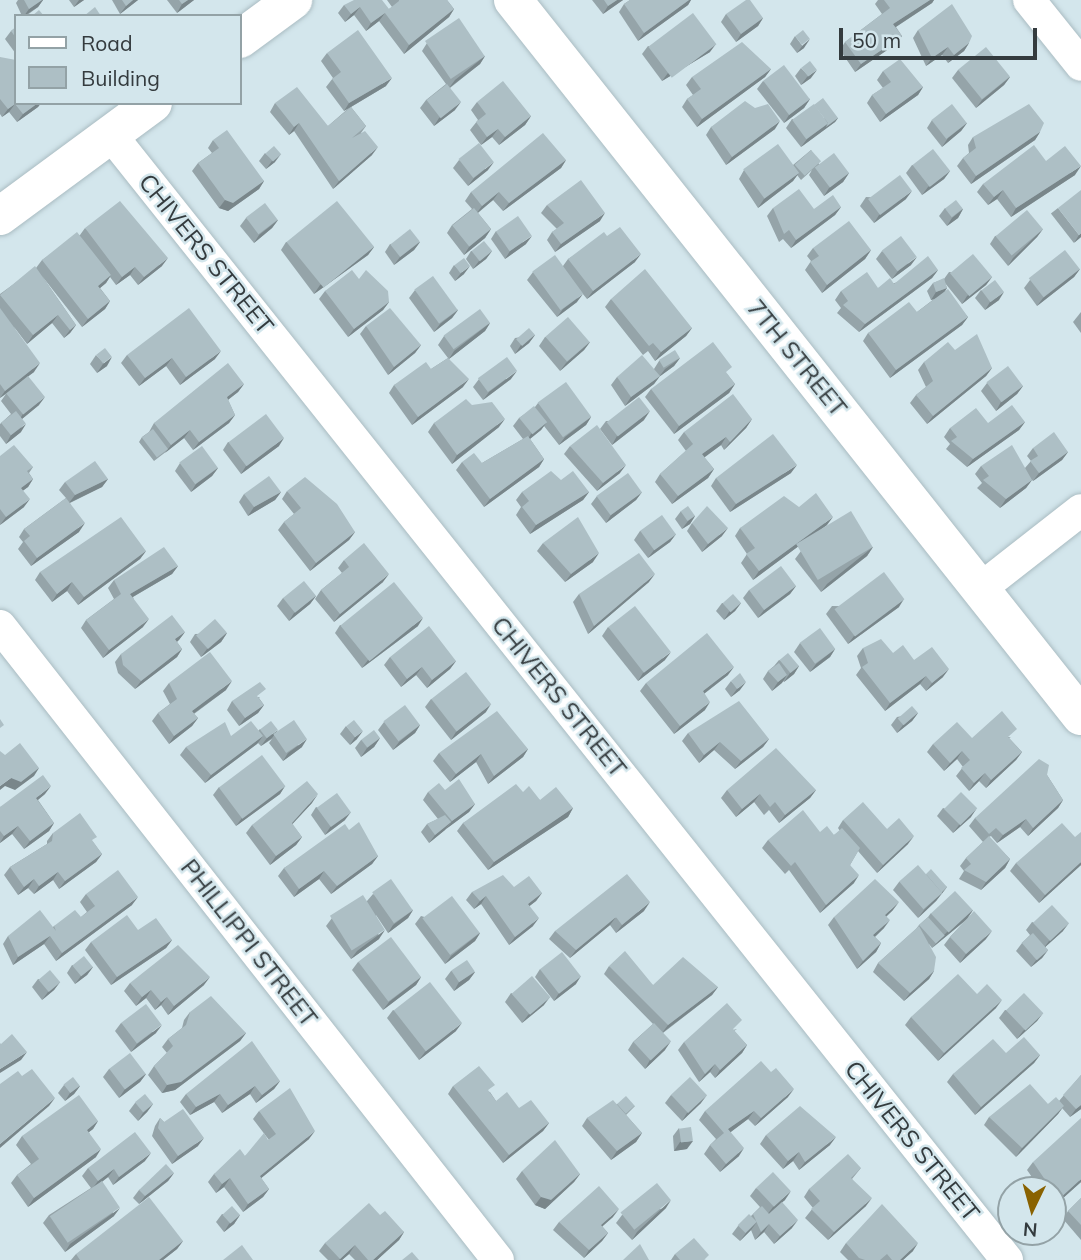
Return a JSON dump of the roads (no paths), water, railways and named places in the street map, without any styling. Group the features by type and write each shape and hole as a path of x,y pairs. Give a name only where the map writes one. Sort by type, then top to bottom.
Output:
{"street":[{"path":"242,38 293,0"},
{"name":"7TH STREET","path":"513,0 1081,716"},
{"path":"1029,0 1081,65"},
{"path":"0,216 150,105"},
{"name":"CHIVERS STREET","path":"111,135 1007,1260"},
{"path":"980,589 1081,510"},
{"name":"PHILLIPPI STREET","path":"0,626 499,1260"}]}
